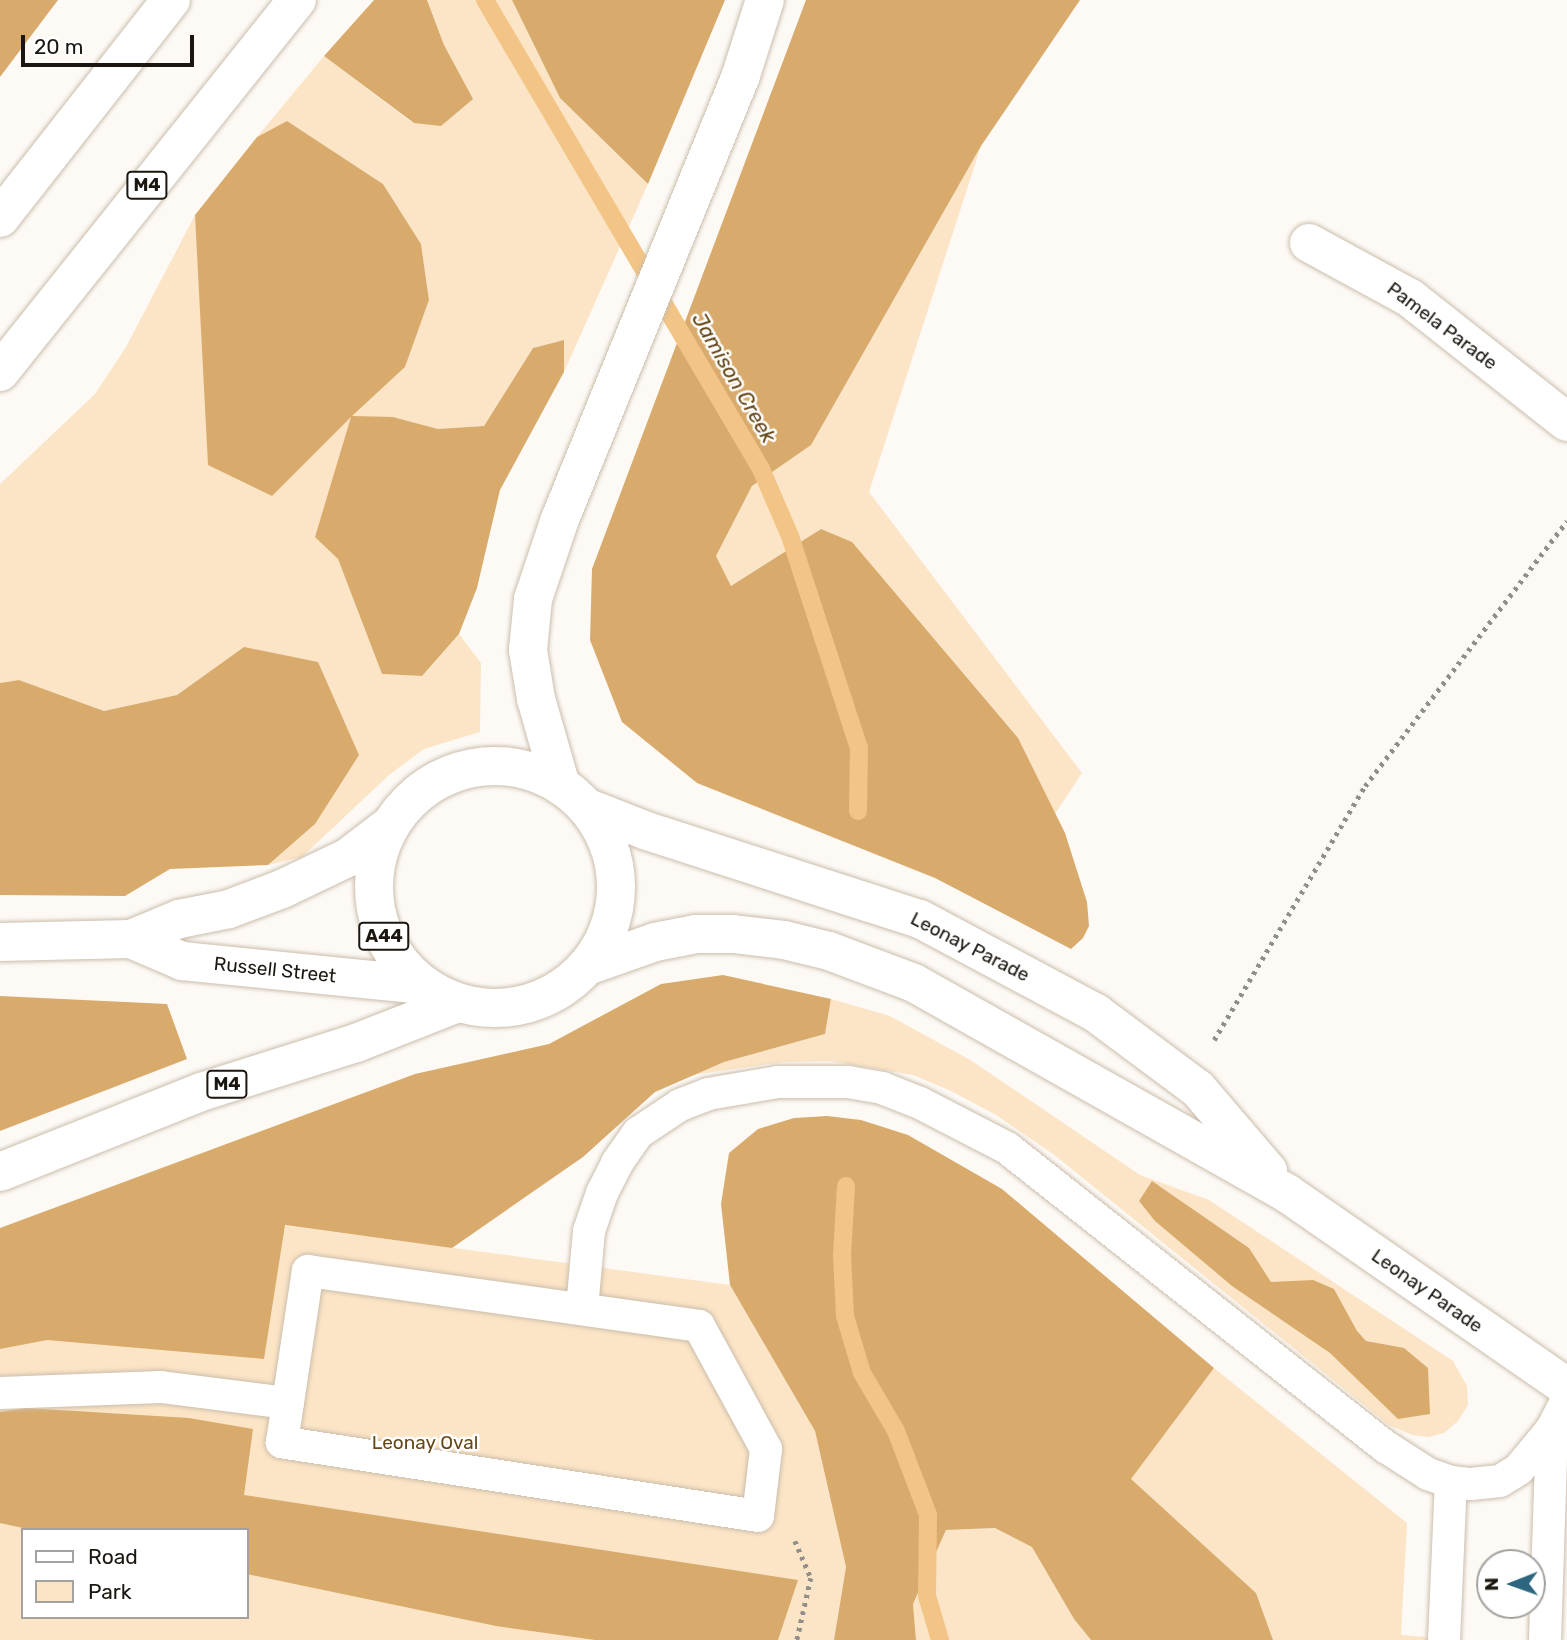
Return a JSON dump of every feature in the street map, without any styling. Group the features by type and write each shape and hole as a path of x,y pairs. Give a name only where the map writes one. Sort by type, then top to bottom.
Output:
{"main road":[{"path":"0,218 172,0"},
{"name":"M4","path":"0,372 297,0"},
{"path":"575,797 536,699 528,650 533,598 560,519 741,75 765,0"},
{"name":"Pamela Parade","path":"1309,243 1410,298 1567,422"},
{"name":"A44","path":"486,765 526,769 575,797 606,838 615,870 614,905 605,938 587,967 560,989 528,1004 493,1009 458,1003 424,985 398,961 381,930 373,895 376,859 389,826 415,795 448,775 486,765"},
{"name":"Leonay Parade","path":"575,797 647,831 920,919 1096,1013 1198,1089 1288,1194"},
{"name":"Russell Street","path":"0,942 131,939 179,919 229,909 282,889 347,858 389,826"},
{"name":"Leonay Parade","path":"587,967 655,942 696,934 784,940 829,951 914,983 1288,1194 1567,1387"},
{"name":"Russell Street","path":"131,939 182,961 424,985"},
{"name":"M4","path":"0,1172 201,1092 356,1044 458,1003"}],"lane":[{"path":"582,1309 589,1231 602,1193 617,1163 638,1133 656,1118 708,1094 764,1084 808,1080 882,1088 949,1116 1007,1148 1386,1447 1428,1474 1451,1482 1471,1484 1500,1480 1519,1469 1552,1429 1567,1401"},
{"path":"308,1271 699,1326 766,1449 758,1516 282,1442 288,1403 308,1271"},
{"path":"0,1393 161,1387 288,1403"},
{"path":"1545,1640 1552,1429"},
{"path":"1444,1640 1451,1482"}],"path":[{"path":"1198,1089 1217,1033 1365,786 1567,521"},
{"path":"758,1516 793,1537 811,1578 797,1640"}],"green space":[{"path":"427,0 512,0 560,98 648,184 564,372 564,340 533,348 484,426 438,429 393,417 315,536 338,559 382,674 422,676 459,634 481,663 480,732 424,749 389,775 302,857 268,865 315,824 244,647 177,695 104,711 19,680 0,683 0,484 95,394 126,347 195,215 203,331 351,416 405,367 429,300 421,244 383,184 287,121 257,137 324,56 413,123 444,45"},
{"path":"981,146 869,492 1082,773 1047,826 821,529 731,586 716,556 752,486 811,444"},
{"path":"831,999 890,1016 972,1061 1140,1175 1209,1200 1453,1361 1467,1386 1468,1405 1458,1421 1444,1433 1429,1437 1412,1435 1389,1425 1053,1154 996,1115 951,1091 913,1075 829,1061 783,1062 692,1075 724,1062 825,1034"},
{"name":"Leonay Oval","path":"238,1219 730,1285 815,1431 846,1567 834,1640 0,1640 0,1289"},
{"path":"1214,1368 1407,1523 1401,1635 1463,1640 1273,1640 1256,1593 1130,1479"},
{"path":"995,1528 1032,1546 1074,1619 1091,1640 916,1640 913,1604 946,1530"}],"shaded area":[{"path":"0,0 58,0 0,77"},
{"path":"374,0 427,0 444,45 473,99 441,126 414,123 324,56"},
{"path":"512,0 725,0 648,184 560,98"},
{"path":"806,0 1080,0 981,146 811,445 752,486 716,556 731,586 821,529 852,542 1018,738 1065,833 1087,902 1089,926 1083,938 1071,949 935,878 697,783 622,722 590,640 592,569"},
{"path":"287,121 383,184 421,244 429,300 405,367 352,416 393,417 438,429 484,426 533,348 564,340 564,372 500,490 477,588 459,634 422,676 382,674 338,559 315,537 351,417 272,496 208,465 195,215 257,137"},
{"path":"244,647 318,662 359,755 315,824 268,865 170,869 125,896 0,895 0,683 19,680 104,711 177,695"},
{"path":"723,975 831,999 825,1034 724,1062 655,1092 583,1157 452,1248 285,1225 264,1359 47,1340 0,1349 0,1228 415,1074 549,1044 661,984"},
{"path":"0,996 167,1004 187,1059 0,1131"},
{"path":"827,1116 861,1120 908,1135 1002,1189 1214,1368 1131,1479 1256,1593 1273,1640 1091,1640 1074,1619 1032,1547 995,1528 946,1530 913,1604 916,1640 834,1640 846,1567 815,1431 730,1285 721,1204 729,1153 758,1129 794,1118"},
{"path":"1152,1181 1249,1248 1271,1282 1313,1280 1334,1289 1357,1331 1366,1341 1404,1348 1428,1368 1430,1414 1398,1419 1330,1353 1232,1286 1155,1221 1139,1201"},
{"path":"26,1408 189,1418 253,1429 244,1495 798,1580 778,1640 595,1640 496,1626 248,1574 248,1528 23,1528 0,1523 0,1412"}],"waterway":[{"name":"Jamison Creek","path":"485,0 761,469 790,536 859,748 858,811"},
{"name":"Jamison Creek","path":"846,1186 842,1255 845,1316 862,1373 896,1431 928,1515 927,1596 940,1640"}]}
